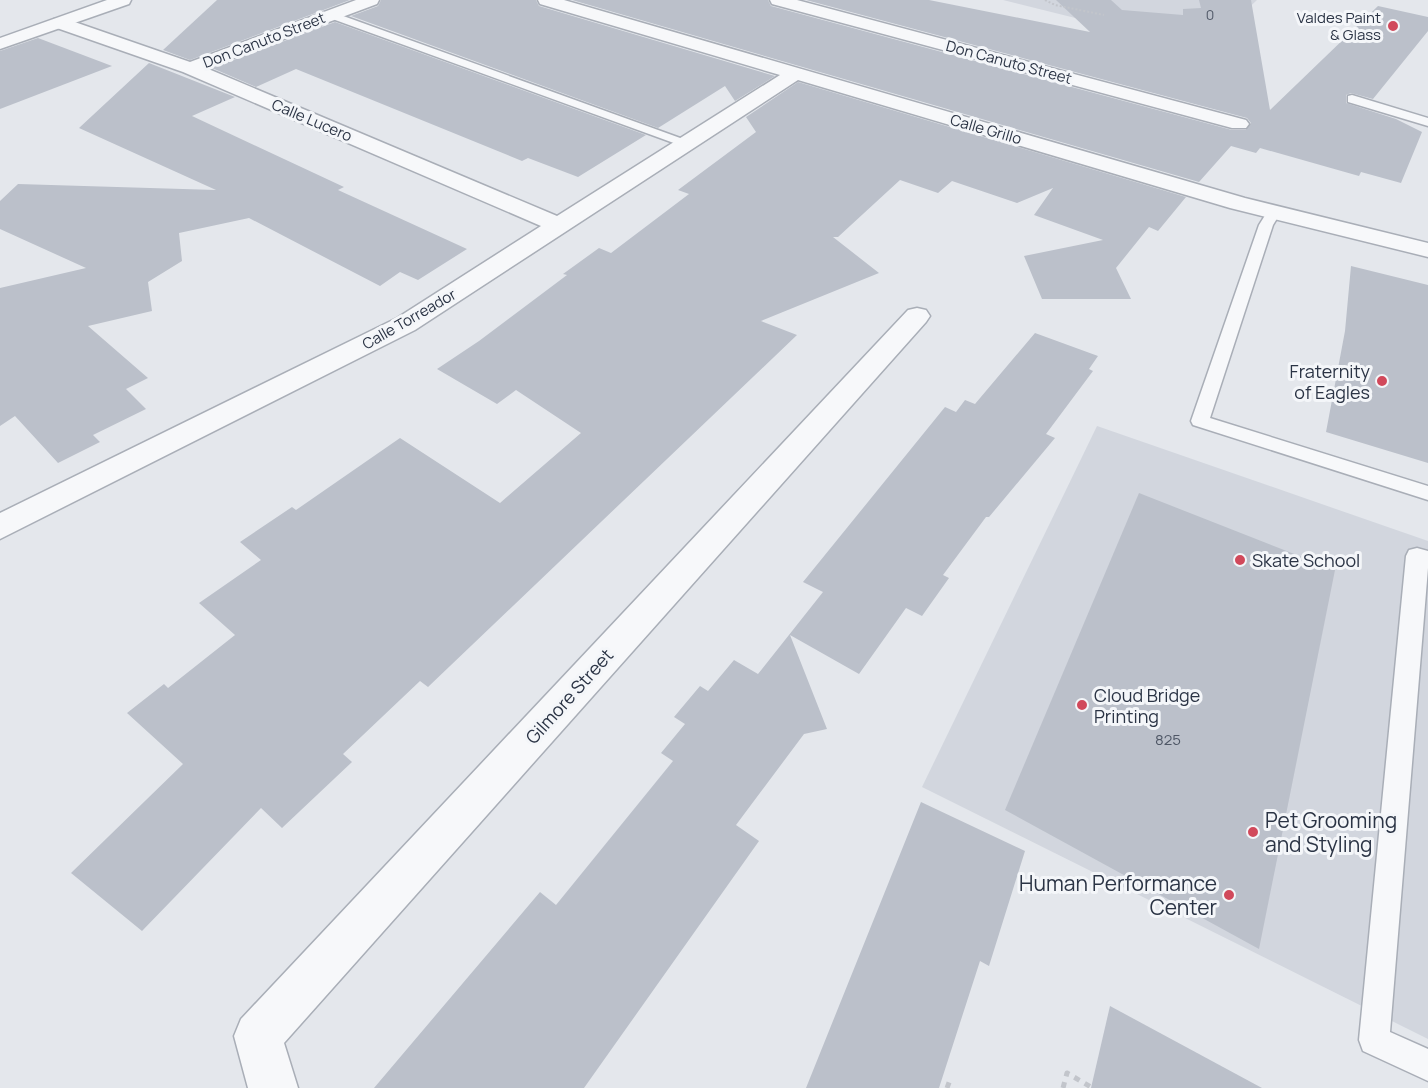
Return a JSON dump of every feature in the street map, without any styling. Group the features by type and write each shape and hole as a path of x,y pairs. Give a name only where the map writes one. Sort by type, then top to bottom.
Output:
{"street":[{"path":"0,44 123,0"},
{"name":"Don Canuto Street","path":"190,68 371,0"},
{"name":"Calle Grillo","path":"546,0 1274,212 1428,250"},
{"name":"Don Canuto Street","path":"778,0 1239,124"},
{"name":"Calle Lucero","path":"60,23 190,68 560,225"},
{"name":"Calle Torreador","path":"0,527 406,324 796,73"},
{"name":"Gilmore Street","path":"273,1088 258,1035 917,316"}],"lane":[{"path":"331,15 687,143"},
{"path":"1352,99 1428,122"},
{"path":"1274,212 1266,225 1200,421 1428,493"},
{"path":"1428,560 1418,556 1374,1040 1428,1065"}],"path":[{"path":"1044,0 1055,5 1104,15"},
{"path":"1062,1088 1066,1073 1091,1086"},
{"path":"947,1088 951,1077"}],"shaded area":[{"path":"1003,0 1257,0 1204,50"},
{"path":"1097,426 1428,541 1428,1039 922,787"}],"building":[{"path":"217,0 350,0 190,60 163,50"},
{"path":"381,0 536,0 539,6 775,76 735,101 725,86 658,128 351,16 378,6"},
{"path":"572,0 768,0 771,6 1232,130 1246,130 1251,123 1247,118 806,0 929,0 1090,32 1056,0 1111,0 1122,10 1183,15 1183,9 1201,8 1199,0 1251,0 1270,110 1378,6 1428,17 1428,31 1373,99 1351,93 1346,95 1346,103 1396,119 1422,132 1401,183 1361,172 1359,176 1260,148 1256,153 1231,146 1199,182"},
{"path":"335,22 646,135 578,177 528,158 522,161 296,69 256,87 212,68"},
{"path":"38,38 112,66 0,109 0,51"},
{"path":"149,63 235,97 192,116 344,187 338,190 467,249 418,280 400,272 380,286 249,218 179,233 182,261 148,282 152,311 88,326 148,378 126,389 146,409 93,435 100,442 58,463 15,416 0,426 0,288 86,268 0,229 0,201 18,184 216,190 79,128"},
{"path":"798,82 1186,197 1158,231 1149,227 1116,268 1131,299 1042,299 1024,256 1103,240 1034,215 1053,188 1017,203 952,181 938,193 900,180 838,237 833,237 879,273 761,321 797,335 428,687 420,681 343,754 352,762 282,828 261,808 142,931 71,873 183,764 127,713 164,684 168,688 235,635 199,603 261,560 240,542 292,507 296,510 400,438 500,503 581,433 516,390 497,404 437,369 479,341 599,248 611,253 689,194 678,190 756,132 746,117"},
{"name":"Fraternity of Eagles","path":"1351,266 1428,285 1428,463 1326,432 1345,331"},
{"path":"1035,333 1098,356 1089,369 1093,371 1046,434 1055,438 989,517 986,517 943,575 949,578 922,616 906,608 859,674 790,635 827,729 804,734 736,825 759,841 584,1088 374,1088 540,892 556,905 673,761 661,753 685,724 674,717 700,686 708,691 734,660 758,674 823,592 803,582 945,407 956,412 965,400 975,404"},
{"path":"1139,493 1335,570 1259,949 1005,810"},
{"path":"921,802 1025,851 989,966 980,961 939,1088 806,1088"},
{"path":"1110,1006 1262,1088 1091,1088"}],"place":[{"name":"Valdes Paint & Glass","path":"1393,26"},
{"name":"Fraternity of Eagles","path":"1382,381"},
{"name":"Skate School","path":"1240,560"},
{"name":"Cloud Bridge Printing","path":"1082,705"},
{"name":"Pet Grooming and Styling","path":"1253,832"},
{"name":"Human Performance Center","path":"1229,895"}]}
